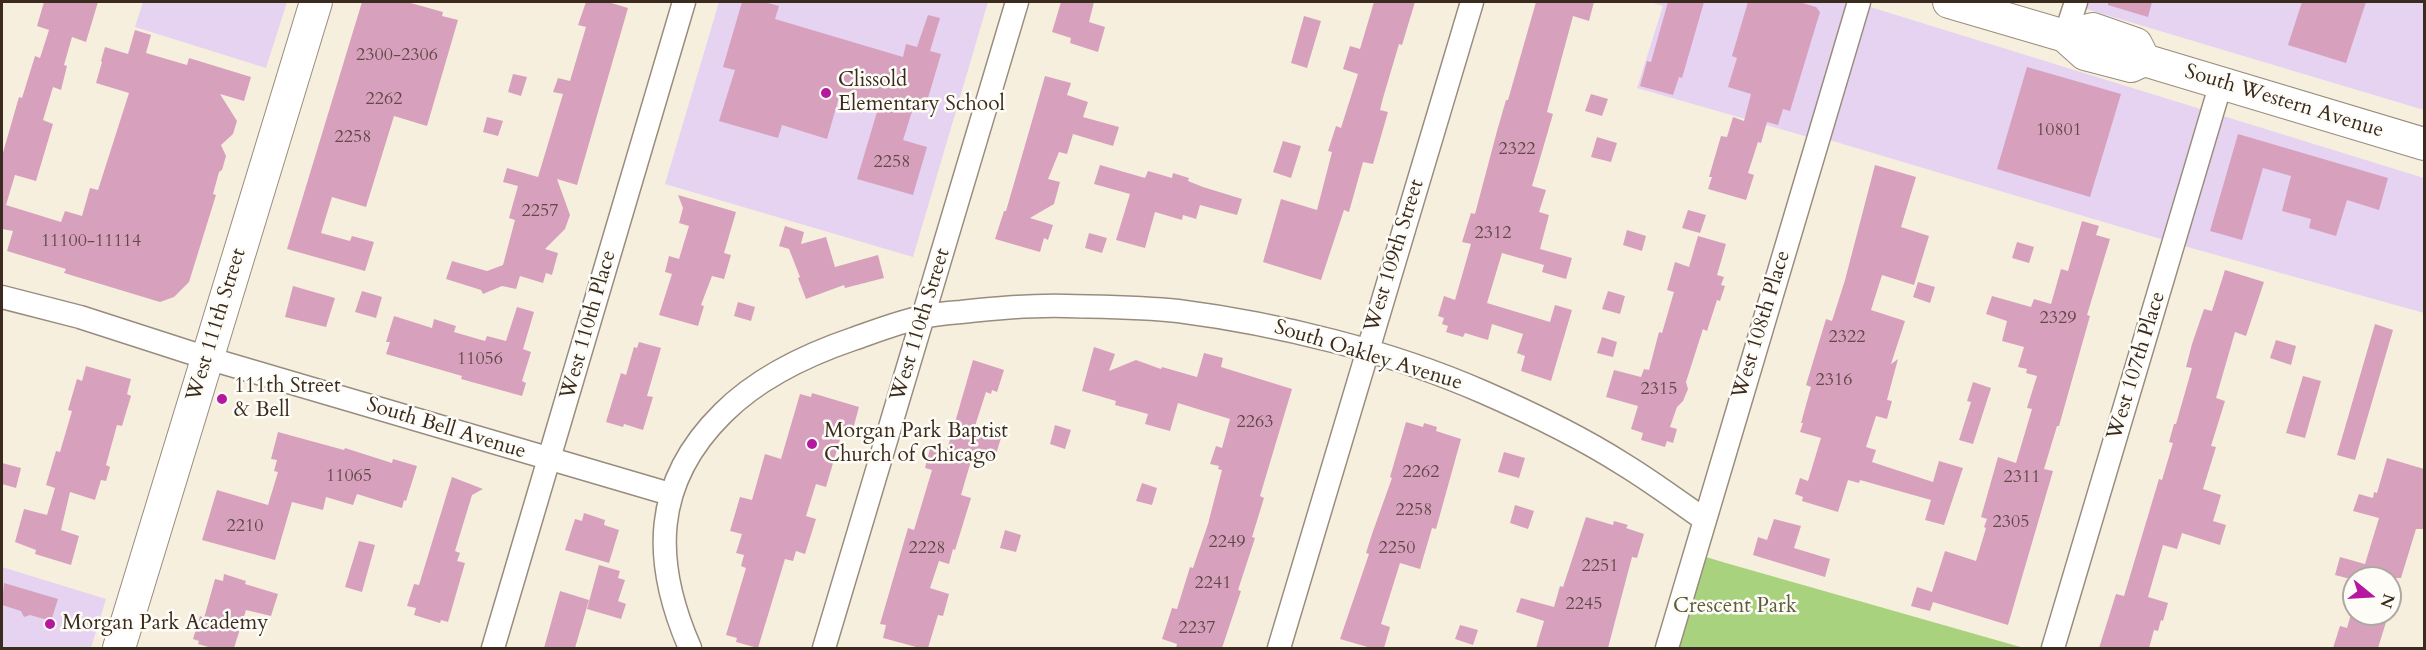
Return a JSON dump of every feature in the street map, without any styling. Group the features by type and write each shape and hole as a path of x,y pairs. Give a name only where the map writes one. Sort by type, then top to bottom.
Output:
{"main road":[{"name":"West 111th Street","path":"119,648 316,2"},
{"name":"South Western Avenue","path":"1949,2 2065,36 2085,54 2131,66 2144,60 2424,144"}],"street":[{"name":"West 110th Place","path":"493,648 684,2"},
{"name":"West 110th Street","path":"824,648 1017,2"},
{"name":"West 109th Street","path":"1279,648 1472,2"},
{"name":"West 108th Place","path":"1667,648 1859,2"},
{"path":"2065,36 2076,2"},
{"name":"West 107th Place","path":"2053,648 2221,83"},
{"name":"South Bell Avenue","path":"2,297 80,317 207,358 670,494"},
{"name":"South Oakley Avenue","path":"670,494 686,457 712,424 735,401 762,381 802,359 924,316 1021,305 1176,311 1259,324 1366,351 1481,391 1558,427 1622,463 1705,520"},
{"path":"670,494 664,539 667,581 676,617 690,648"}],"shaded area":[{"path":"143,2 287,2 266,68 135,27"},
{"name":"Clissold Elementary School","path":"719,2 988,2 913,257 665,184"},
{"path":"1650,2 1854,2 2424,178 2424,313 2184,246 1816,136 1815,139 1637,88 1663,6"},
{"path":"2063,2 2424,2 2424,110"},
{"name":"Morgan Park Academy","path":"2,567 106,599 91,648 2,648"}],"green space":[{"name":"Crescent Park","path":"1706,557 1726,563 2024,648 1679,648"}],"building":[{"path":"44,2 98,2 86,42 72,37 64,65 67,66 61,90 53,87 43,120 53,124 36,181 15,175 6,205 61,222 65,211 82,216 90,188 98,190 129,93 96,83 101,61 105,47 128,54 135,30 151,35 146,53 187,65 189,58 251,77 244,101 220,94 237,121 233,134 221,145 226,156 222,170 219,172 213,194 216,195 189,282 174,297 160,302 64,273 66,269 7,251 13,231 2,229 2,156 19,97 22,98 35,56 40,58 49,30 37,26"},
{"path":"362,2 407,2 443,12 442,16 458,20 427,126 394,116 366,207 332,197 321,233 350,241 352,236 374,242 365,271 287,249"},
{"path":"586,2 608,2 628,8 577,185 557,179 570,215 565,229 545,249 558,253 552,275 546,273 543,283 520,276 516,289 502,286 483,294 481,290 446,279 452,261 487,271 503,265 515,220 509,218 518,186 503,182 507,168 538,177 563,94 553,92 558,78 570,81 586,27 578,25"},
{"path":"742,2 764,2 779,6 775,19 903,57 906,44 917,47 928,15 940,18 930,51 941,54 926,105 915,102 903,140 927,147 913,195 857,179 877,112 838,101 827,139 782,125 778,138 719,121 735,70 723,67"},
{"path":"1061,2 1094,2 1089,22 1105,27 1098,52 1070,43 1071,38 1052,32"},
{"path":"1374,2 1415,2 1402,45 1399,44 1383,98 1380,110 1388,112 1373,164 1363,162 1349,212 1344,210 1321,280 1263,262 1281,199 1317,210 1332,152 1328,151 1336,126 1341,128 1358,74 1343,69 1350,46 1360,49"},
{"path":"1536,2 1594,2 1589,21 1573,16 1547,112 1553,114 1532,186 1546,190 1539,212 1549,215 1540,249 1572,258 1566,279 1542,272 1544,265 1502,253 1487,303 1550,322 1555,305 1572,310 1551,381 1521,371 1525,356 1517,353 1523,334 1492,324 1488,340 1465,333 1463,337 1446,332 1448,326 1442,324 1444,318 1438,316 1444,296 1455,300 1471,244 1462,242 1471,213 1475,214 1497,131"},
{"path":"1668,2 1704,2 1682,78 1679,77 1673,95 1640,86 1647,61 1651,62"},
{"path":"1748,2 1799,2 1816,7 1820,12 1790,111 1783,109 1778,125 1767,122 1761,143 1758,142 1748,173 1754,175 1746,200 1708,189 1712,177 1709,177 1721,136 1727,137 1733,117 1744,121 1751,94 1728,87 1737,58 1732,56"},
{"path":"2108,2 2152,2 2148,17 2108,5"},
{"path":"2302,2 2366,2 2346,63 2288,45"},
{"path":"1304,16 1321,21 1307,68 1291,63"},
{"path":"2027,67 2121,94 2090,197 1997,169"},
{"path":"513,74 527,77 521,96 508,92"},
{"path":"1045,76 1071,83 1067,95 1088,102 1083,117 1119,127 1113,146 1073,134 1067,154 1059,152 1048,179 1060,182 1054,204 1030,218 1053,225 1048,240 1044,238 1040,252 995,239 1004,211 1006,211"},
{"path":"1591,94 1608,99 1602,116 1585,111"},
{"path":"487,117 503,121 498,136 483,132"},
{"path":"2238,134 2388,178 2379,210 2347,200 2336,236 2309,228 2311,219 2282,211 2291,176 2263,168 2242,240 2210,231"},
{"path":"1597,137 1617,143 1611,162 1591,157"},
{"path":"1283,141 1301,146 1291,178 1273,172"},
{"path":"1100,165 1145,178 1148,171 1172,178 1173,173 1189,178 1188,181 1203,187 1242,199 1237,215 1200,205 1196,219 1183,215 1182,220 1155,212 1145,248 1116,240 1130,194 1094,184"},
{"path":"1875,165 1916,177 1901,227 1929,236 1914,285 1882,275 1871,310 1905,321 1891,364 1898,359 1887,400 1892,401 1887,419 1876,416 1866,447 1876,450 1872,462 1933,482 1939,461 1963,468 1944,525 1925,520 1931,500 1860,480 1859,483 1848,480 1838,512 1802,501 1803,497 1795,494 1800,478 1808,481 1821,438 1800,432 1811,387 1806,385 1826,319 1832,321 1845,280"},
{"path":"678,195 736,212 724,253 731,255 724,279 712,276 701,305 704,306 698,326 659,315 672,274 665,272 669,256 679,259 689,226 679,223 683,208"},
{"path":"1688,210 1706,215 1700,233 1682,228"},
{"path":"2082,221 2099,226 2096,235 2110,239 2087,315 2090,316 2059,426 2057,426 2044,469 2053,471 2008,625 1933,602 1930,611 1911,606 1917,587 1932,592 1945,551 1976,561 1986,528 1984,527 1987,519 1981,517 1998,457 2016,463 2032,409 2027,408 2037,376 2026,373 2027,369 2018,367 2024,347 2002,341 2007,321 1986,314 1992,296 2031,307 2034,299 2051,304 2061,269 2068,271"},
{"path":"785,226 804,232 801,244 826,237 835,267 878,255 884,278 845,288 844,285 806,299 789,249 779,246"},
{"path":"1627,230 1646,236 1642,251 1623,245"},
{"path":"1089,233 1107,238 1102,253 1085,248"},
{"path":"1698,236 1726,244 1717,275 1724,277 1721,285 1725,286 1720,301 1717,300 1707,331 1703,329 1686,382 1688,389 1683,401 1677,407 1670,427 1677,429 1673,443 1667,441 1665,447 1641,440 1643,433 1631,429 1638,406 1606,397 1614,370 1641,377 1644,369 1649,370 1659,332 1662,333 1674,292 1667,290 1675,262 1689,267"},
{"path":"2017,242 2034,247 2029,263 2012,258"},
{"path":"2225,270 2264,282 2246,336 2235,332 2216,398 2225,401 2211,446 2216,447 2203,489 2221,495 2213,521 2226,525 2220,545 2182,533 2177,549 2163,545 2148,597 2168,603 2158,631 2154,630 2149,648 2099,648 2116,594 2124,596 2159,479 2162,480 2173,443 2169,442 2192,368 2186,367 2192,344 2204,309 2212,311"},
{"path":"1918,282 1935,287 1930,303 1913,297"},
{"path":"293,286 335,298 326,327 285,317"},
{"path":"362,291 382,297 376,318 355,312"},
{"path":"1608,291 1625,296 1620,314 1602,309"},
{"path":"738,302 755,307 751,321 734,316"},
{"path":"517,307 534,312 523,349 531,352 522,381 526,383 522,396 386,354 390,342 386,342 394,316 432,328 434,319 456,326 454,332 485,341 487,336 506,341"},
{"path":"2375,324 2393,330 2355,460 2337,455"},
{"path":"1602,337 1617,342 1613,357 1597,353"},
{"path":"2276,340 2296,346 2291,365 2270,358"},
{"path":"639,342 661,348 647,396 653,397 643,430 624,424 623,427 606,422 621,373 626,375 634,347 637,348"},
{"path":"1094,347 1115,354 1109,371 1136,360 1161,369 1162,367 1197,377 1204,353 1223,358 1221,367 1292,389 1260,496 1264,498 1252,537 1255,538 1238,590 1241,591 1222,648 1176,648 1177,644 1162,639 1172,608 1177,609 1190,567 1193,568 1208,524 1222,470 1218,469 1219,466 1210,464 1216,446 1222,448 1230,419 1178,403 1170,431 1145,424 1148,414 1115,405 1116,401 1082,391"},
{"path":"973,360 1004,370 997,392 992,390 991,394 986,392 975,426 1002,435 994,460 973,454 961,495 971,498 955,550 953,549 949,564 939,561 930,588 949,594 943,616 938,615 928,648 920,648 883,638 886,625 880,624 908,528 914,530 932,470 925,468 931,445 947,450"},
{"path":"86,366 131,379 127,394 131,396 122,426 117,425 106,465 110,467 106,481 101,480 95,500 70,492 61,530 79,536 71,565 35,554 36,550 15,542 24,509 47,515 55,488 46,485 56,451 60,452 72,411 68,410 77,379 82,381"},
{"path":"2303,376 2321,381 2305,438 2286,433"},
{"path":"1973,382 1991,388 1973,444 1959,440 1971,402 1967,401"},
{"path":"812,393 859,407 853,429 844,426 826,487 816,484 806,516 816,519 805,554 796,551 793,561 785,559 758,648 736,642 737,638 726,635 746,568 741,566 744,555 736,553 742,534 730,531 740,497 752,500 765,454 781,459 800,394 811,397"},
{"path":"1406,422 1423,427 1424,423 1437,427 1436,431 1461,439 1436,529 1432,528 1420,569 1400,563 1381,624 1390,627 1384,648 1371,648 1340,639 1369,554 1366,553 1392,478 1390,477"},
{"path":"1055,425 1071,430 1065,449 1050,444"},
{"path":"278,432 344,450 345,448 392,463 393,459 417,466 402,508 357,494 353,505 326,497 323,510 292,502 275,560 202,540 217,490 268,505 278,472 274,471 277,460 271,459"},
{"path":"1504,452 1525,458 1519,478 1498,472"},
{"path":"2387,458 2424,469 2424,529 2416,529 2402,575 2402,566 2342,566 2342,577 2335,575 2340,557 2365,564 2379,518 2353,511 2359,494 2373,498 2374,492 2377,493"},
{"path":"2,463 21,468 16,488 2,484"},
{"path":"452,477 483,489 472,495 455,551 460,553 457,561 465,563 448,622 441,620 440,623 414,615 416,608 407,606 414,584 419,585"},
{"path":"1142,483 1157,488 1152,505 1136,501"},
{"path":"1515,505 1534,511 1528,529 1510,523"},
{"path":"584,513 605,520 604,525 619,530 609,563 565,550 575,519 582,521"},
{"path":"1586,517 1613,525 1614,521 1628,525 1626,528 1644,534 1637,558 1632,557 1608,648 1536,648 1544,621 1516,612 1521,598 1554,607"},
{"path":"1774,519 1801,526 1794,548 1830,559 1825,577 1753,555 1758,537 1767,540"},
{"path":"1005,530 1021,535 1016,552 1000,548"},
{"path":"359,541 375,545 362,592 345,587"},
{"path":"599,565 620,571 618,578 625,580 618,601 626,604 621,619 587,609"},
{"path":"224,574 246,581 245,584 278,594 271,616 246,610 234,648 212,648 198,644 199,641 193,639 200,616 204,618 215,579 223,581"},
{"path":"4,583 58,599 51,621 30,615 24,617 21,611 2,605"},
{"path":"560,591 589,600 575,648 544,648"},
{"path":"1460,625 1478,630 1473,645 1455,639"},
{"path":"2340,626 2347,628 2348,626 2385,626 2378,648 2333,648"}],"place":[{"name":"Clissold Elementary School","path":"826,93"},
{"name":"111th Street & Bell","path":"222,399"},
{"name":"Morgan Park Baptist Church of Chicago","path":"812,444"},
{"name":"Morgan Park Academy","path":"50,624"}]}
